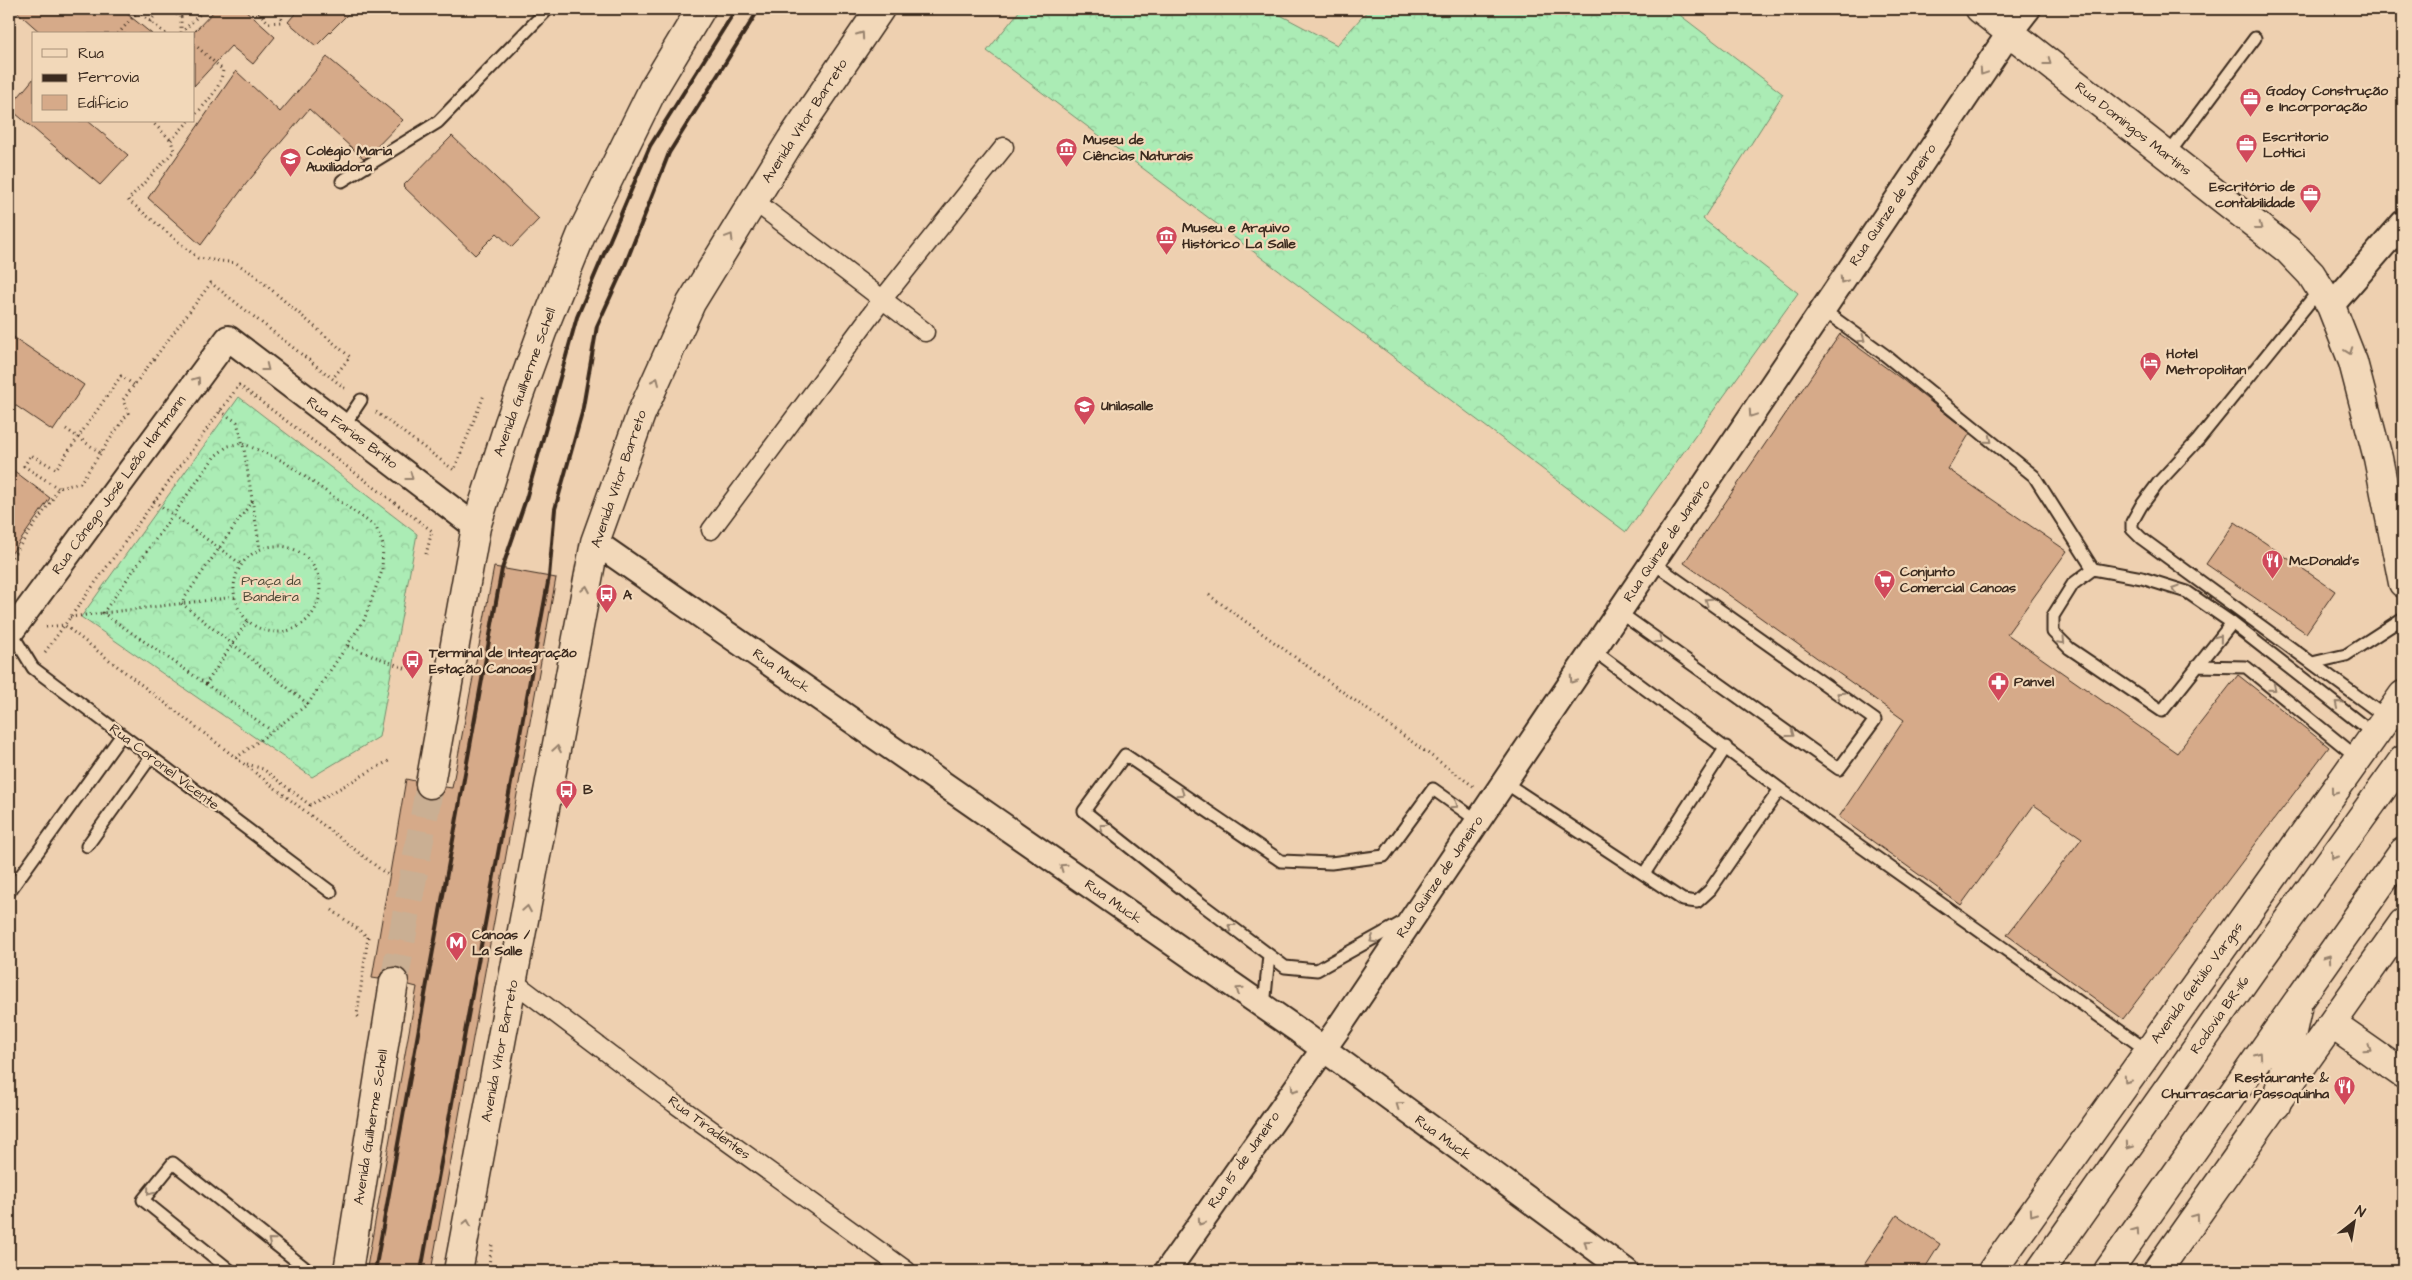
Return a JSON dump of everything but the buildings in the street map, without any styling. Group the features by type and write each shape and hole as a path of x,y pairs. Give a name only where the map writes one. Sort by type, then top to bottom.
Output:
{"main road":[{"name":"Avenida Guilherme Schell","path":"430,784 476,527 509,423 542,332 582,233 653,89 701,9"},
{"name":"Avenida Vitor Barreto","path":"458,1271 514,982 595,542 641,414 691,303 790,140 880,9"},
{"name":"Rua Domingos Martins","path":"1980,9 2288,250 2311,274 2326,298 2353,362 2366,409 2403,583"},
{"name":"Avenida Getúlio Vargas","path":"1992,1271 2403,695"},
{"name":"Rodovia BR-116","path":"2040,1271 2403,760"},
{"path":"2108,1271 2403,852"},
{"path":"2157,1271 2333,1025 2403,923"},
{"name":"Avenida Guilherme Schell","path":"348,1271 394,982"},
{"path":"2276,1105 2300,997"},
{"path":"2333,1025 2403,1074"}],"street":[{"path":"2010,32 2028,9"},
{"name":"Rua Quinze de Janeiro","path":"1322,1049 1415,915 2010,32"},
{"path":"711,530 882,300 1004,148"},
{"path":"753,200 925,332"},
{"path":"2326,298 2403,223"},
{"name":"Rua Farias Brito","path":"228,338 476,527"},
{"name":"Rua Cônego José Leão Hartmann","path":"9,633 228,338"},
{"name":"Rua Muck","path":"595,542 1264,1007 1626,1271"},
{"name":"Rua Tiradentes","path":"514,982 674,1103 907,1271"},
{"name":"Rua 15 de Janeiro","path":"1167,1271 1322,1049"}],"lane":[{"path":"342,181 438,122 548,9"},
{"path":"2167,156 2255,38"},
{"path":"2326,298 2159,482 2132,522 2132,529 2141,538 2312,663 2381,727"},
{"path":"1822,310 1885,356 2034,476 2093,569 2142,578 2187,592 2232,623 2333,700 2381,727"},
{"path":"343,427 361,400"},
{"path":"1619,612 1839,769 1875,720 1652,562"},
{"path":"2093,569 2073,584 2053,616 2053,632 2069,648 2162,711 2232,623"},
{"path":"2312,663 2346,654 2403,618"},
{"name":"Rua Coronel Vicente","path":"9,633 33,668 150,758 331,892"},
{"path":"1594,650 1780,789 2148,1051"},
{"path":"2197,666 2246,667 2358,758"},
{"path":"9,892 121,736"},
{"path":"1644,874 1726,747"},
{"path":"1415,915 1317,970 1285,967 1200,903 1084,811 1125,755 1281,861 1331,863 1384,856 1433,789 1478,821"},
{"path":"87,846 150,758"},
{"path":"1498,791 1644,874 1683,900 1697,902 1710,890 1780,789"},
{"path":"1264,1007 1270,955"},
{"path":"231,1271 143,1200 173,1163 309,1271"}],"path":[{"path":"150,22 161,9 168,9 181,17"},
{"path":"181,32 181,17 185,9"},
{"path":"182,32 205,9"},
{"path":"255,9 269,23 281,22 282,9"},
{"path":"120,32 140,10 150,22 163,32"},
{"path":"195,45 223,70 222,81 214,94 195,115"},
{"path":"152,122 171,140 174,151 128,200 198,258 236,263 253,274 350,357 333,378"},
{"path":"171,140 188,122"},
{"path":"134,385 121,376 56,469 31,455 24,466 58,488 80,483 128,413 123,400 211,283 452,471 484,395"},
{"path":"9,633 64,625 239,384 432,531 425,558"},
{"path":"220,411 237,422 260,549"},
{"path":"66,429 101,453"},
{"path":"103,613 215,456 228,446 242,443 284,461 376,527 383,545 382,571 364,620 308,704 236,758"},
{"path":"9,561 52,500 58,488"},
{"path":"154,501 242,564"},
{"path":"181,604 252,501"},
{"path":"274,546 288,547 300,553 311,563 318,582 317,603 311,615 300,624 287,630 274,631 260,628 248,620 239,610 234,586 242,564 250,555 260,549 274,546"},
{"path":"1209,595 1498,791"},
{"path":"70,617 235,597"},
{"path":"181,604 233,643 308,704"},
{"path":"103,613 272,730"},
{"path":"206,684 248,620"},
{"path":"64,625 389,876"},
{"path":"348,646 407,669"},
{"path":"244,764 263,769 310,805 392,759"}],"green space":[{"path":"1021,9 1269,9 1337,45 1369,9 1672,9 1783,94 1703,219 1798,293 1626,532 987,51"},
{"name":"Praça da Bandeira","path":"239,397 417,534 379,737 312,777 81,617"}],"tunnel":[{"path":"394,982 430,784"}],"railway":[{"path":"375,1271 502,569 526,499 577,317 650,146 736,9"},
{"path":"421,1271 549,577 555,509 582,413 597,326 625,265 669,153 759,9"}],"place":[{"name":"Godoy Construção e Incorporação","path":"2250,118"},
{"name":"Escritorio Lottici","path":"2247,164"},
{"name":"Museu de Ciências Naturais","path":"1067,167"},
{"name":"Colégio Maria Auxiliadora","path":"290,178"},
{"name":"Escritório de contabilidade","path":"2311,214"},
{"name":"Museu e Arquivo Histórico La Salle","path":"1166,255"},
{"name":"Hotel Metropolitan","path":"2150,381"},
{"name":"Unilasalle","path":"1085,425"},
{"name":"McDonald's","path":"2273,580"},
{"name":"Conjunto Comercial Canoas","path":"1884,599"},
{"name":"A","path":"607,614"},
{"name":"Terminal de Integração Estação Canoas","path":"413,680"},
{"name":"Panvel","path":"1998,701"},
{"name":"B","path":"567,809"},
{"name":"Canoas / La Salle","path":"456,962"},
{"name":"Restaurante & Churrascaria Passoquinha","path":"2345,1105"}]}
